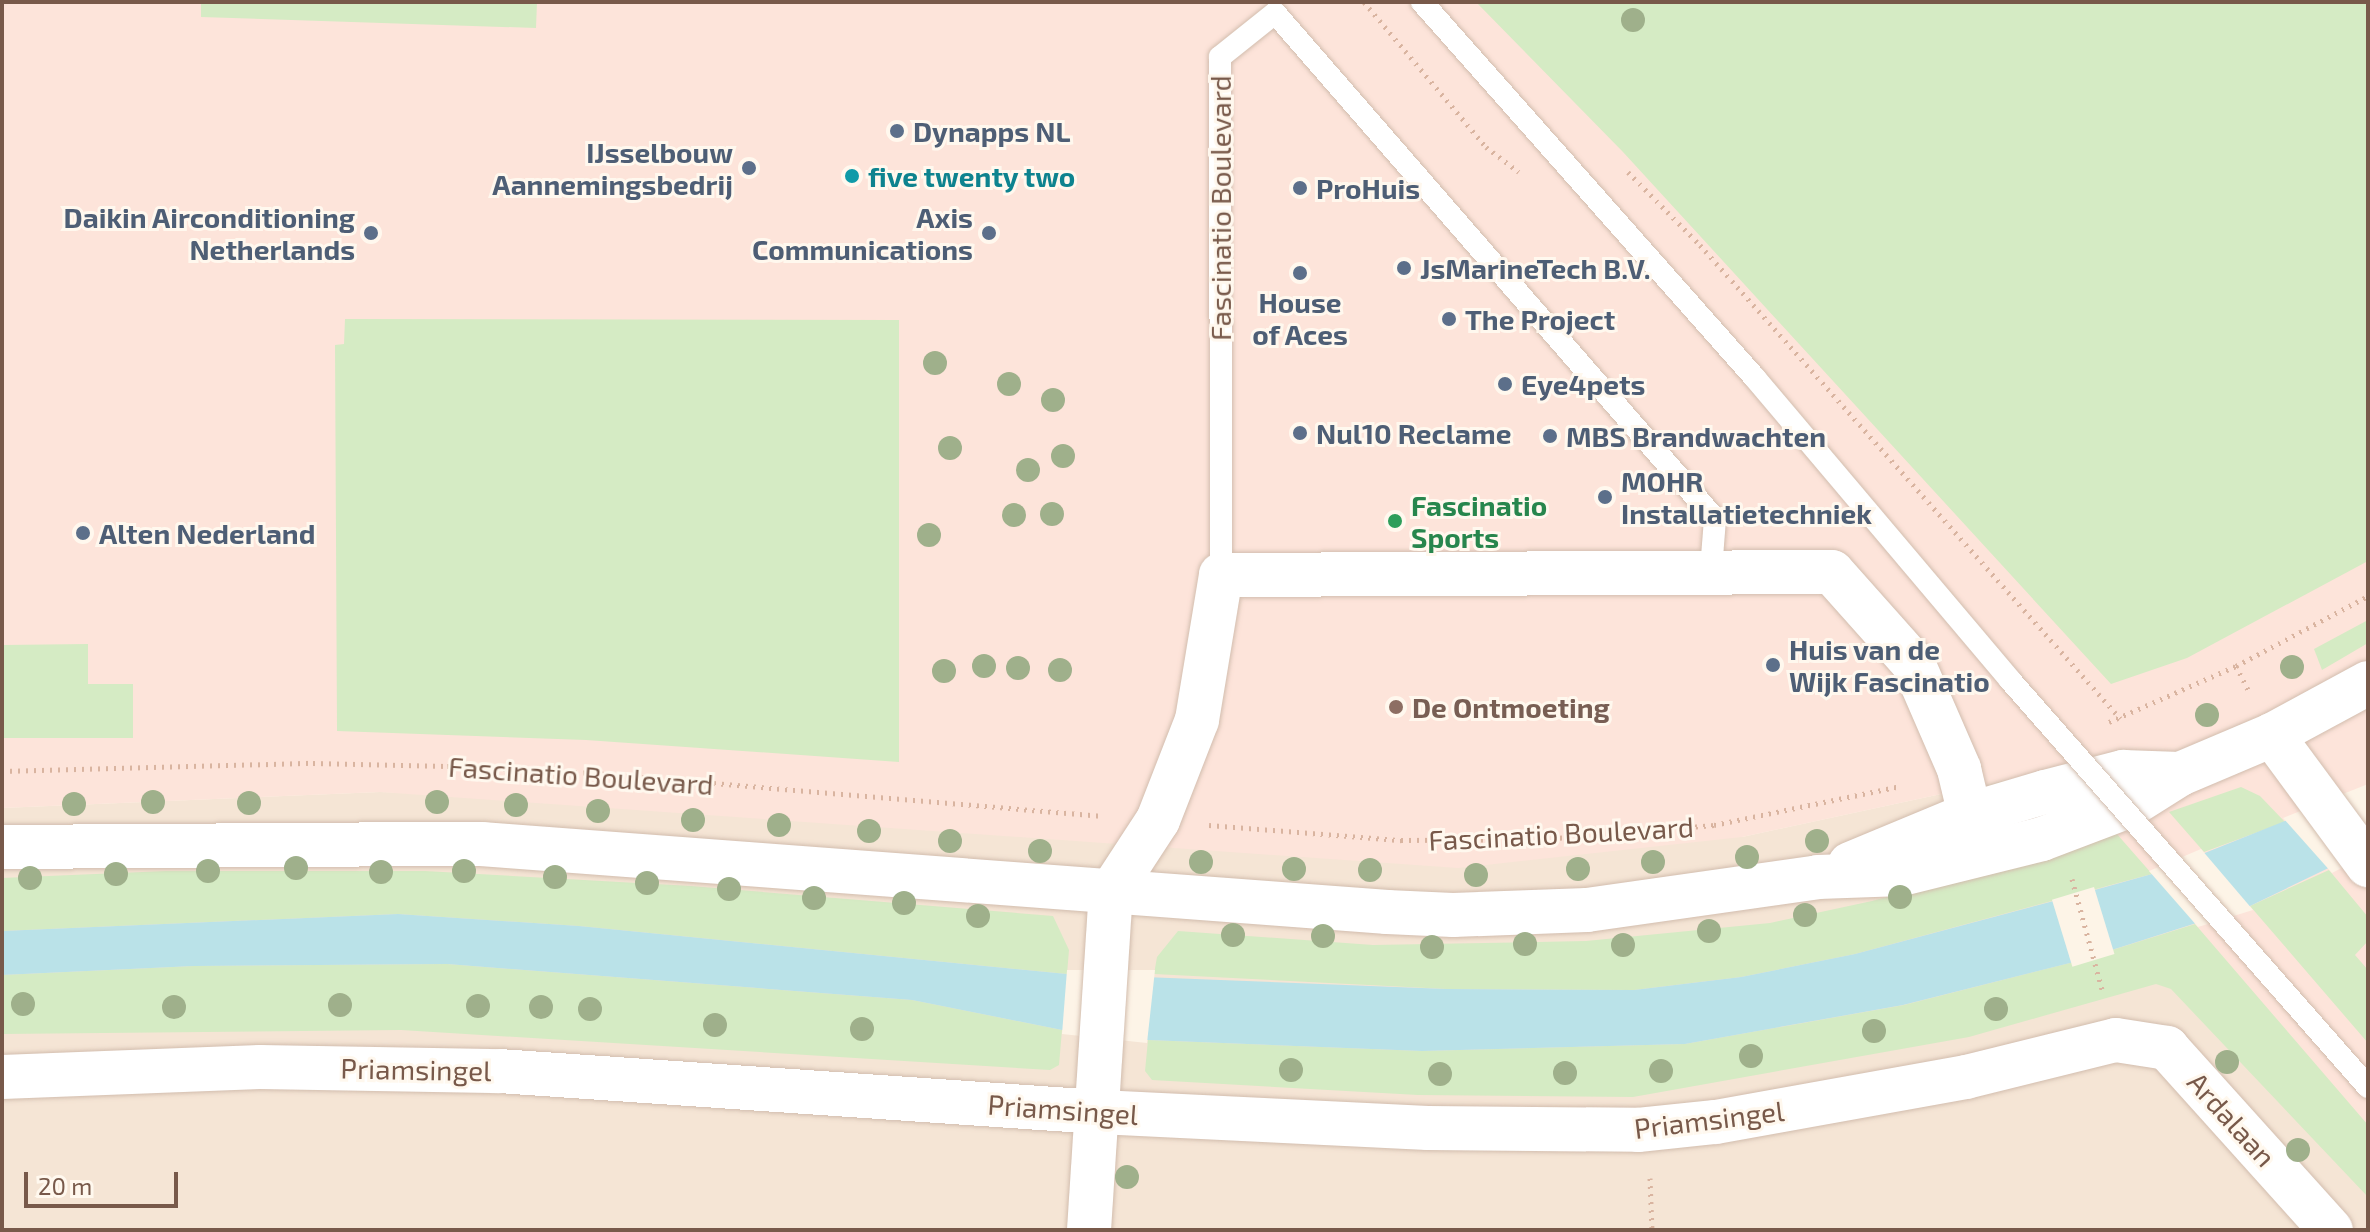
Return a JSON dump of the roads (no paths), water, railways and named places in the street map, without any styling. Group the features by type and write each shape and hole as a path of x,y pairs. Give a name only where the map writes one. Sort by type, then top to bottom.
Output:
{"street":[{"path":"1221,575 1711,570 1832,572 1913,663 1959,769 1980,856"},
{"name":"Fascinatio Boulevard","path":"1111,892 1158,820 1197,720 1221,575"},
{"path":"2,847 313,842 522,845 1111,892 1495,914 1603,908 1818,877 1902,874 1980,856 2129,806 2180,774 2272,735 2368,683"},
{"path":"2272,735 2320,795 2368,865"},
{"path":"1818,877 1971,814 2123,772 2180,774"},
{"path":"1089,1230 1104,1068 1111,892"},
{"name":"Priamsingel","path":"2,1077 260,1067 499,1071 1099,1112 1428,1128 1638,1130 1716,1122 1966,1077 2111,1021"},
{"name":"Ardalaan","path":"2111,1021 2167,1048 2331,1230"}],"lane":[{"path":"1422,2 1755,378 2010,680 2368,1087"},
{"name":"Fascinatio Boulevard","path":"1221,575 1220,57 1275,13 1715,519 1711,570"}],"water":[{"path":"2368,788 2368,849 2250,906 2074,962 1903,1005 1685,1044 1422,1051 1148,1040 1062,1030 912,1000 447,964 194,966 2,975 2,931 398,914 579,926 1067,974 1447,989 1634,990 1741,977 1855,954 2091,891 2152,874"}],"place":[{"name":"Dynapps NL","path":"897,131"},
{"name":"IJsselbouw Aannemingsbedrij","path":"749,168"},
{"name":"five twenty two","path":"852,176"},
{"name":"ProHuis","path":"1300,188"},
{"name":"Daikin Airconditioning Netherlands","path":"371,233"},
{"name":"Axis Communications","path":"989,233"},
{"name":"JsMarineTech B.V.","path":"1404,268"},
{"name":"House of Aces","path":"1300,273"},
{"name":"The Project","path":"1449,319"},
{"name":"Eye4pets","path":"1505,384"},
{"name":"Nul10 Reclame","path":"1300,433"},
{"name":"MBS Brandwachten","path":"1550,436"},
{"name":"MOHR Installatietechniek","path":"1605,497"},
{"name":"Fascinatio Sports","path":"1395,521"},
{"name":"Alten Nederland","path":"83,533"},
{"name":"Huis van de Wijk Fascinatio","path":"1773,665"},
{"name":"De Ontmoeting","path":"1396,707"}]}
